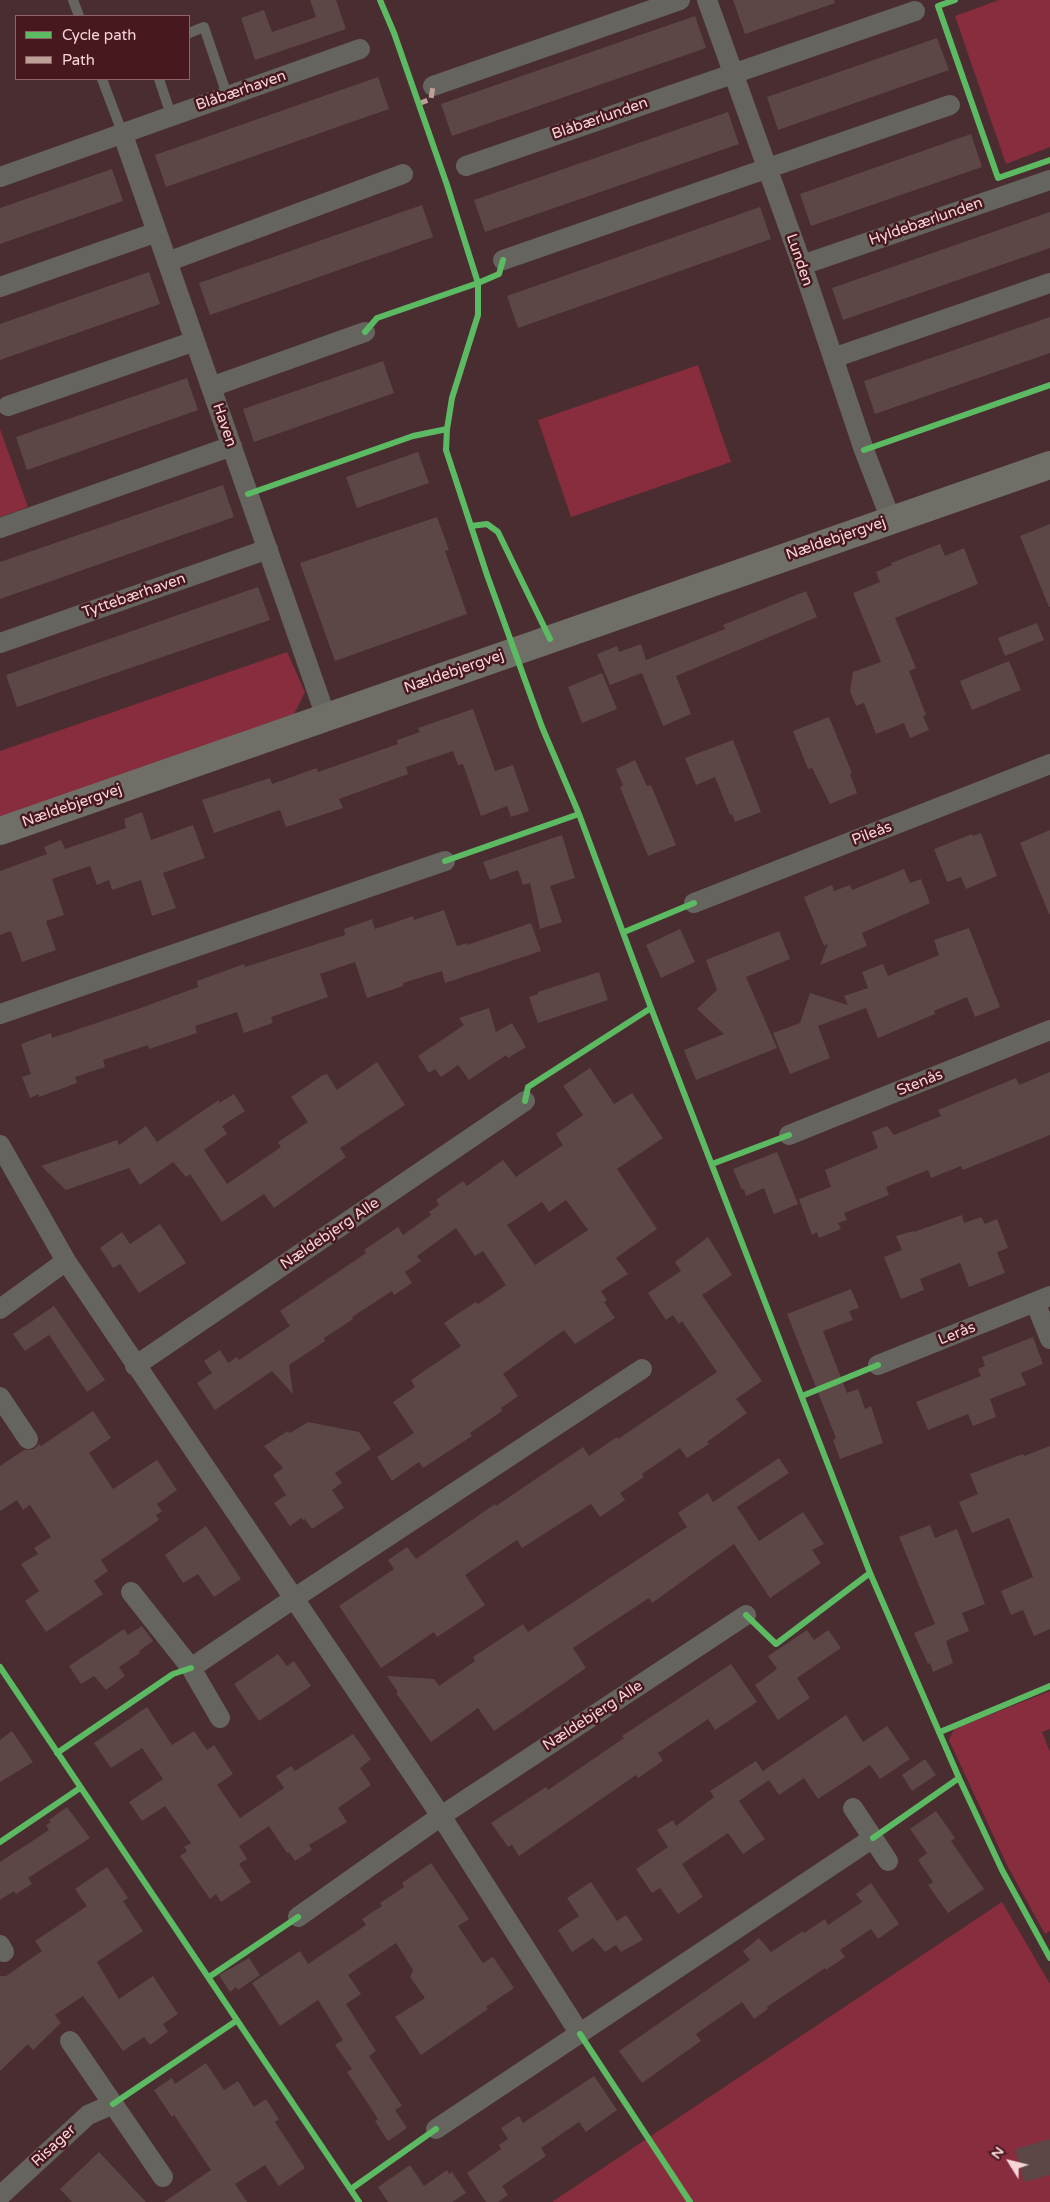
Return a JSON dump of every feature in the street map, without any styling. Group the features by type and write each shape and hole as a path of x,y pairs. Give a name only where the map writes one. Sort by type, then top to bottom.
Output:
{"street":[{"path":"433,86 680,0"},
{"name":"Lunden","path":"706,0 802,265 864,450 891,520"},
{"path":"733,73 915,11"},
{"name":"Blåbærhaven","path":"122,132 360,49"},
{"name":"Blåbærlunden","path":"466,166 733,73"},
{"path":"503,260 950,105"},
{"path":"0,177 122,132"},
{"name":"Haven","path":"122,132 326,717"},
{"path":"167,262 403,174"},
{"name":"Hyldebærlunden","path":"802,265 1050,180"},
{"path":"0,287 157,232"},
{"path":"833,358 1050,284"},
{"path":"211,387 365,332"},
{"path":"8,406 195,341"},
{"path":"0,528 232,446"},
{"name":"Nældebjergvej","path":"0,830 1050,465"},
{"name":"Tyttebærhaven","path":"0,643 268,549"},
{"name":"Pileås","path":"694,903 1050,764"},
{"path":"0,1014 445,861"},
{"name":"Stenås","path":"789,1135 1050,1030"},
{"name":"Nældebjerg Alle","path":"135,1366 525,1101"},
{"path":"0,1145 66,1261 135,1366 441,1816 580,2034"},
{"path":"0,1309 66,1261"},
{"name":"Lerås","path":"878,1365 1043,1299 1050,1339"},
{"path":"191,1668 293,1598 642,1369"},
{"path":"0,1397 28,1439"},
{"path":"131,1592 191,1668 220,1718"},
{"name":"Nældebjerg Alle","path":"298,1917 441,1816 746,1615"},
{"path":"853,1808 888,1861"},
{"path":"436,2129 873,1838"},
{"path":"70,2041 164,2177"},
{"name":"Risager","path":"0,2196 88,2114 113,2104"}],"lane":[{"path":"73,0 79,15"},
{"path":"190,32 204,27 227,95"},
{"path":"102,80 122,132"},
{"path":"159,80 172,115"}],"shaded area":[{"path":"999,0 1050,0 1050,147 1006,164 955,16"},
{"path":"698,365 731,462 571,517 538,420"},
{"path":"0,429 28,507 0,517"},
{"path":"287,652 305,692 294,714 0,818 0,751"},
{"path":"1050,1691 1050,1729 1042,1732 1050,1752 1050,1931 1045,1934 1008,1867 949,1740 954,1729"},
{"path":"1002,1902 1050,1984 1050,2202 552,2202"}],"building":[{"path":"310,0 336,0 346,29 255,60 241,18 264,10 272,32 316,17"},
{"path":"733,0 834,0 835,3 745,34"},
{"path":"695,16 706,48 452,136 441,104"},
{"path":"937,38 949,70 778,130 767,97"},
{"path":"378,77 389,109 166,187 155,155"},
{"path":"728,112 739,144 485,232 474,200"},
{"path":"971,134 982,167 811,226 800,194"},
{"path":"112,169 123,201 0,244 0,208"},
{"path":"422,205 433,237 210,315 199,283"},
{"path":"760,207 771,239 518,328 507,296"},
{"path":"1050,212 1050,248 843,320 832,288"},
{"path":"149,272 160,304 0,360 0,324"},
{"path":"1050,317 1050,353 875,414 864,381"},
{"path":"383,361 394,393 254,442 243,409"},
{"path":"187,378 198,410 27,470 16,437"},
{"path":"418,452 429,483 357,508 346,477"},
{"path":"223,485 234,517 0,599 0,562"},
{"path":"437,517 449,550 445,551 467,614 335,661 300,563"},
{"path":"1050,524 1050,607 1049,607 1020,536"},
{"path":"940,544 945,556 964,548 978,584 895,618 916,668 909,671 926,715 923,716 929,730 910,738 904,723 876,734 864,703 856,706 850,691 853,672 881,662 853,593 880,582 876,572 892,565 891,563"},
{"path":"258,587 270,620 17,707 6,675"},
{"path":"806,591 817,617 676,676 691,714 663,726 642,673 610,685 597,654 617,646 619,652 641,644 646,660 725,629 723,625"},
{"path":"1037,623 1044,640 1005,656 998,638"},
{"path":"1009,661 1021,690 972,710 960,681"},
{"path":"602,673 617,709 582,723 568,687"},
{"path":"473,709 495,771 513,765 529,811 511,817 507,806 481,816 463,764 458,765 453,751 406,767 408,774 339,799 343,808 286,827 280,810 214,833 202,800 270,778 272,784 317,768 318,772 398,744 397,740 420,732 418,728"},
{"path":"829,717 852,773 850,774 857,793 830,804 812,768 808,769 793,731"},
{"path":"733,740 761,812 735,822 732,814 730,815 715,777 696,785 685,758"},
{"path":"635,760 647,786 651,785 676,845 648,856 620,787 623,785 616,769"},
{"path":"142,812 151,840 193,825 205,858 163,873 176,908 152,916 141,880 112,890 109,880 97,885 90,866 52,879 64,915 46,921 56,950 22,962 11,931 0,935 0,871 47,854 44,847 61,840 65,849 126,828 124,819"},
{"path":"1050,830 1050,914 1049,914 1020,843"},
{"path":"981,833 997,876 966,889 961,877 947,882 934,849 972,834 973,836"},
{"path":"562,835 575,878 550,886 562,922 540,929 530,883 523,885 518,870 490,880 483,862"},
{"path":"904,869 910,883 921,879 930,903 862,933 867,946 820,965 828,944 824,946 804,897 832,885 834,891 850,885 852,890"},
{"path":"444,910 457,946 467,943 467,945 531,923 541,951 445,983 442,971 403,983 403,986 367,998 355,962 320,974 328,997 271,1017 273,1023 244,1033 237,1012 195,1026 197,1033 149,1049 148,1045 103,1060 105,1067 75,1077 77,1083 39,1097 39,1094 30,1098 22,1077 31,1074 21,1044 51,1033 52,1038 135,1010 198,987 197,981 244,964 245,967 345,935 344,929 372,919 375,929 413,916 414,920"},
{"path":"969,928 1000,1007 975,1017 967,997 934,1011 935,1014 878,1038 866,1008 818,1026 830,1058 790,1074 773,1033 800,1023 810,993 848,1005 844,996 868,988 862,972 883,964 888,976 939,955 934,940"},
{"path":"680,929 695,962 661,978 646,945"},
{"path":"779,931 790,959 746,977 777,1048 696,1080 684,1050 724,1034 697,1009 717,990 706,960"},
{"path":"599,972 608,1000 538,1023 529,997 538,994 538,992"},
{"path":"489,1008 496,1032 512,1023 526,1047 508,1058 506,1055 469,1080 458,1065 441,1077 435,1069 429,1073 418,1056 464,1025 459,1018"},
{"path":"377,1062 405,1105 340,1148 346,1157 274,1208 264,1194 222,1222 190,1174 186,1177 173,1162 140,1185 129,1168 66,1190 41,1166 117,1140 119,1145 146,1126 157,1142 219,1100 219,1103 234,1094 245,1111 222,1126 227,1134 204,1150 227,1184 281,1147 278,1142 308,1122 291,1097 327,1074 337,1090"},
{"path":"590,1068 614,1104 632,1093 663,1138 617,1169 657,1229 616,1258 628,1274 601,1291 607,1300 604,1302 615,1318 575,1344 564,1330 503,1374 518,1396 501,1408 502,1411 470,1433 472,1436 423,1468 419,1462 392,1481 377,1457 414,1433 393,1402 415,1387 411,1380 461,1346 444,1323 476,1302 478,1304 506,1285 483,1251 475,1256 456,1228 417,1256 421,1261 405,1272 412,1283 394,1295 392,1291 352,1317 353,1319 324,1338 325,1341 289,1365 293,1394 272,1371 215,1410 197,1383 212,1373 204,1361 220,1350 228,1363 237,1357 239,1360 290,1326 280,1311 366,1253 364,1250 398,1227 403,1235 431,1215 429,1212 439,1205 436,1200 463,1181 467,1186 503,1160 516,1177 563,1145 556,1134 583,1115 563,1086","holes":["566,1200 588,1230 535,1265 507,1225 542,1202 549,1212"]},
{"path":"1050,1072 1050,1135 963,1170 961,1166 931,1178 928,1170 886,1187 889,1195 844,1213 847,1220 838,1223 841,1229 819,1238 817,1232 812,1235 799,1199 831,1187 825,1170 878,1148 872,1132 887,1126 894,1135 941,1116 938,1110 1016,1078 1019,1085"},
{"path":"777,1152 798,1204 774,1214 764,1188 746,1196 733,1169"},
{"path":"962,1215 964,1223 981,1217 985,1224 997,1219 1008,1248 997,1252 1005,1273 969,1287 960,1263 920,1279 924,1290 901,1299 884,1257 902,1250 896,1236 914,1232"},
{"path":"160,1224 186,1263 139,1293 120,1264 113,1268 100,1248 122,1232 130,1244"},
{"path":"708,1237 732,1275 702,1295 762,1381 736,1399 747,1413 707,1442 709,1444 687,1458 680,1448 642,1474 644,1477 620,1493 625,1500 600,1517 591,1504 522,1548 517,1540 465,1575 485,1605 437,1637 434,1632 381,1668 339,1606 394,1569 388,1560 407,1547 416,1559 495,1504 496,1506 583,1447 589,1456 617,1437 618,1439 717,1372 682,1321 679,1324 673,1315 666,1320 648,1293 681,1271 675,1262"},
{"path":"851,1289 859,1308 849,1311 853,1320 823,1331 847,1393 858,1389 865,1409 871,1406 883,1443 840,1459 833,1440 836,1438 787,1314"},
{"path":"54,1306 105,1380 87,1392 49,1335 25,1351 13,1334"},
{"path":"1033,1337 1043,1364 1021,1373 1026,1385 990,1399 996,1417 973,1426 968,1414 928,1430 916,1402 981,1376 978,1369 985,1366 982,1357"},
{"path":"93,1411 111,1438 89,1453 113,1489 157,1460 177,1490 157,1504 162,1511 156,1515 159,1520 101,1560 108,1571 94,1581 103,1594 46,1632 25,1601 39,1591 21,1564 38,1554 34,1548 51,1537 30,1505 23,1510 17,1500 0,1511 0,1466 24,1450 34,1449 39,1444 41,1446"},
{"path":"308,1422 359,1432 371,1449 335,1473 342,1483 332,1490 344,1508 312,1529 305,1519 301,1518 290,1526 274,1503 286,1495 273,1475 283,1468 264,1446 288,1431 290,1433"},
{"path":"1050,1446 1050,1629 1034,1636 1023,1610 1011,1615 1001,1591 1033,1577 1009,1518 972,1533 959,1502 978,1494 970,1474"},
{"path":"779,1458 789,1473 737,1507 759,1541 803,1512 824,1544 812,1550 821,1563 770,1598 734,1544 652,1603 649,1598 573,1648 586,1668 494,1731 478,1708 431,1742 396,1693 398,1692 387,1676 434,1679 439,1686 475,1661 473,1657 523,1624 528,1632 687,1527 678,1513 708,1493 713,1502"},
{"path":"930,1525 935,1538 957,1529 985,1604 962,1613 969,1631 946,1641 953,1663 933,1672 914,1633 935,1624 899,1537"},
{"path":"206,1526 241,1579 214,1597 198,1574 183,1583 165,1555"},
{"path":"142,1626 153,1641 139,1651 140,1653 119,1667 125,1676 106,1690 94,1676 81,1684 69,1666 124,1629 128,1635"},
{"path":"807,1630 814,1640 828,1630 841,1648 797,1678 810,1698 778,1720 755,1685 777,1669 768,1656"},
{"path":"278,1654 287,1666 294,1661 311,1686 259,1721 234,1684"},
{"path":"731,1664 757,1702 715,1730 708,1719 658,1753 663,1761 638,1778 636,1775 519,1856 512,1845 508,1847 491,1823 546,1787 548,1790 624,1738 622,1736"},
{"path":"147,1707 172,1745 194,1731 207,1750 214,1745 233,1774 217,1785 240,1818 284,1788 276,1776 291,1766 295,1771 353,1734 371,1759 360,1768 371,1785 338,1808 347,1822 309,1845 312,1850 295,1861 289,1852 287,1853 269,1826 239,1846 247,1859 239,1864 251,1882 221,1902 216,1894 210,1899 180,1856 187,1851 184,1847 191,1843 165,1806 142,1821 129,1802 163,1779 142,1748 111,1768 94,1743"},
{"path":"846,1715 863,1742 887,1726 910,1759 880,1779 870,1765 818,1799 804,1778 779,1795 763,1771"},
{"path":"12,1731 33,1762 0,1782 0,1740"},
{"path":"925,1759 936,1775 912,1791 902,1775"},
{"path":"756,1761 769,1780 739,1801 765,1839 743,1854 728,1833 682,1864 703,1897 678,1914 660,1888 652,1893 636,1869 668,1847 657,1830 673,1820 676,1826 714,1797 710,1791"},
{"path":"67,1807 90,1838 28,1878 32,1884 16,1894 14,1891 0,1900 0,1862 49,1830 46,1825 51,1822 49,1820"},
{"path":"936,1811 955,1838 951,1841 984,1889 948,1913 928,1885 933,1882 918,1860 927,1853 910,1829"},
{"path":"431,1863 469,1919 458,1926 483,1963 493,1957 514,1988 486,2007 488,2009 421,2055 395,2017 425,1998 410,1977 413,1970 396,1943 348,1975 361,1994 346,2004 376,2051 369,2056 402,2106 395,2110 407,2128 388,2141 375,2121 378,2119 347,2072 352,2069 335,2045 343,2040 318,2000 280,2026 252,1983 300,1951 308,1964 366,1925 362,1919 382,1906 380,1903 404,1887 402,1883"},
{"path":"107,1867 128,1898 123,1901 143,1931 97,1962 119,1999 153,1976 178,2014 163,2024 168,2032 150,2045 144,2037 123,2051 83,1996 55,2015 61,2023 33,2050 28,2044 0,2071 0,1976 6,1976 42,1951 35,1941 87,1906 75,1889"},
{"path":"591,1882 617,1921 626,1915 643,1940 621,1952 616,1945 605,1952 593,1938 572,1952 558,1930 579,1916 567,1898"},
{"path":"871,1883 899,1924 878,1939 871,1929 840,1950 845,1957 826,1970 825,1968 767,2007 768,2009 754,2019 742,2002 696,2034 701,2041 642,2083 619,2051 750,1960 743,1951 759,1938 771,1952 825,1919 828,1925 862,1902 856,1894"},
{"path":"249,1958 260,1975 238,1990 236,1987 230,1992 219,1975"},
{"path":"206,2063 224,2090 238,2081 254,2107 266,2099 279,2119 275,2122 305,2168 279,2186 265,2165 235,2184 247,2202 164,2202 211,2170 174,2115 172,2117 154,2090 172,2078 175,2084"},
{"path":"594,2076 617,2110 586,2132 579,2122 541,2148 546,2156 502,2186 508,2195 498,2202 486,2202 467,2173 501,2149 499,2145 508,2139 501,2128 519,2116 523,2123"},
{"path":"1050,2139 1050,2175 1024,2182 1015,2149"},
{"path":"99,2152 146,2202 72,2202 60,2189"},
{"path":"410,2165 424,2186 447,2170 449,2174 452,2172 466,2193 452,2202 388,2202 378,2187"}],"marked path":[{"path":"418,104 431,99 433,86"}],"cycle path":[{"path":"380,0 394,33 447,185 478,283 478,315 452,398 446,450 487,575 542,727 579,814 651,1008 870,1573 959,1778 1002,1870 1050,1958"},
{"path":"955,0 938,6 998,178 1050,160"},
{"path":"365,332 377,318 499,274 503,260"},
{"path":"864,450 1050,385"},
{"path":"248,494 413,436 447,429"},
{"path":"471,526 487,524 498,532 550,639"},
{"path":"445,861 579,814"},
{"path":"624,932 694,903"},
{"path":"525,1101 528,1087 651,1008"},
{"path":"712,1164 789,1135"},
{"path":"802,1396 878,1365"},
{"path":"746,1615 776,1644 870,1573"},
{"path":"0,1667 359,2202"},
{"path":"57,1753 173,1674 191,1668"},
{"path":"940,1732 1050,1686"},
{"path":"873,1838 959,1778"},
{"path":"0,1842 80,1788"},
{"path":"209,1977 298,1917"},
{"path":"113,2104 236,2021"},
{"path":"580,2034 690,2202"},
{"path":"351,2189 436,2129"}]}
